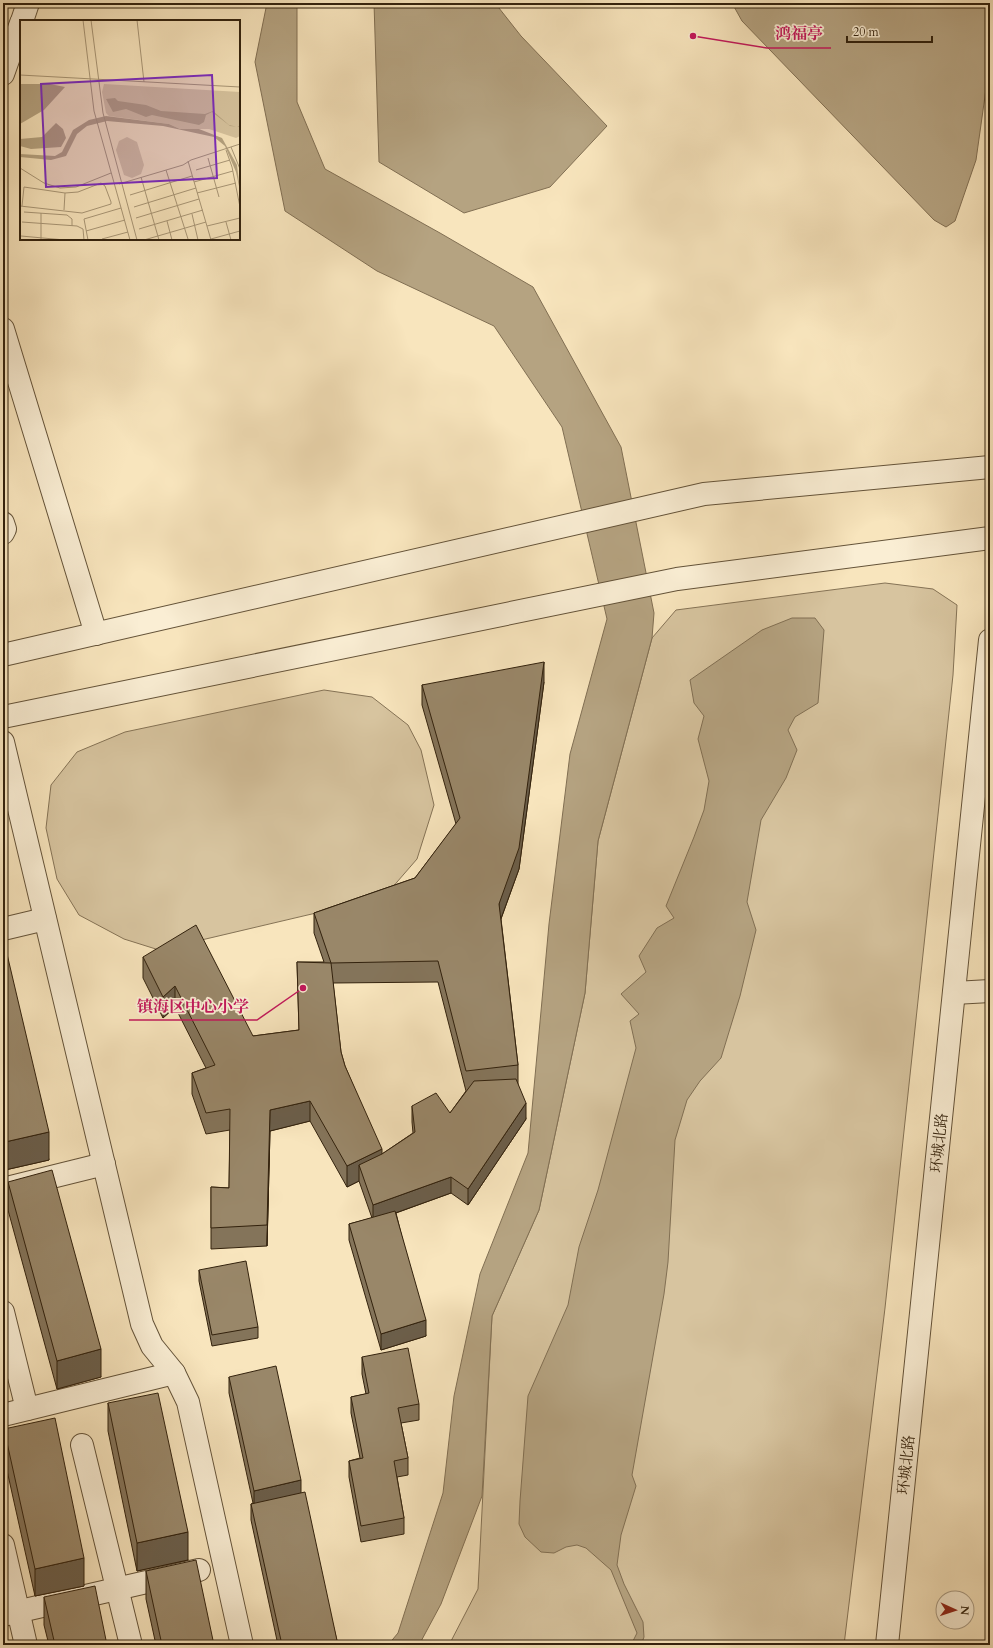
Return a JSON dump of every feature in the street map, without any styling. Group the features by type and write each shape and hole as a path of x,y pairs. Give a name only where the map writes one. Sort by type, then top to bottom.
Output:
{"street":[{"path":"22,20 28,3"},
{"path":"3,74 20,25"},
{"path":"3,329 96,634"},
{"path":"3,655 704,494 990,467"},
{"path":"3,523 5,529 3,533"},
{"path":"3,717 676,579 990,538"},
{"name":"环城北路","path":"887,1645 990,640"},
{"path":"3,742 142,1324 152,1346 174,1373 188,1402 242,1645"},
{"path":"3,929 45,919"},
{"path":"954,993 990,991"},
{"path":"3,1189 104,1164"},
{"path":"3,1312 27,1409"},
{"path":"3,1415 174,1373"},
{"path":"82,1445 131,1645"},
{"path":"3,1545 11,1613 26,1645"},
{"path":"11,1613 198,1570"}],"shaded area":[{"path":"267,3 297,3 297,102 325,169 533,287 621,447 654,613 652,638 598,841 585,993 539,1210 492,1316 482,1496 441,1604 419,1645 388,1645 398,1633 443,1493 454,1396 480,1274 528,1153 549,924 570,754 607,619 562,427 494,326 377,271 285,211 255,62"},
{"path":"374,3 495,3 521,36 607,126 550,187 464,213 379,162"},
{"path":"732,3 990,3 990,36 986,89 976,160 955,221 946,227 934,220 742,21"},
{"path":"885,583 933,589 957,605 953,675 885,1308 844,1645 449,1645 478,1589 492,1316 539,1210 585,993 598,841 652,638 676,610"},
{"path":"792,618 815,618 824,630 818,703 795,717 788,730 797,750 786,778 761,820 747,902 756,930 740,996 721,1058 700,1081 687,1100 675,1140 668,1262 664,1294 632,1475 636,1486 621,1535 617,1565 624,1584 643,1622 644,1637 641,1645 631,1645 637,1633 611,1570 586,1548 577,1545 566,1547 554,1553 541,1552 525,1537 519,1524 528,1396 568,1305 579,1247 598,1190 636,1048 630,1021 639,1014 621,994 646,972 639,956 657,928 674,918 666,906 704,810 709,781 698,739 704,716 694,703 690,680 762,630"},
{"path":"324,690 372,697 408,725 421,750 434,805 417,859 384,897 159,950 124,939 79,915 57,879 46,828 51,785 77,752 125,732"}],"building":[{"path":"544,662 519,848 499,904 518,1065 466,1071 438,961 331,963 314,913 415,878 460,818 422,685"},
{"path":"196,925 253,1036 299,1030 297,962 331,963 341,1052 345,1066 382,1149 347,1166 310,1101 270,1110 267,1225 211,1228 211,1187 229,1188 230,1109 206,1113 192,1073 215,1065 175,986 163,997 143,957"},
{"path":"3,937 49,1132 5,1142 3,1135"},
{"path":"516,1079 526,1103 468,1189 451,1177 373,1205 359,1165 382,1154 415,1132 412,1106 436,1093 450,1113 474,1081"},
{"path":"52,1170 101,1349 57,1361 8,1182"},
{"path":"395,1211 426,1320 381,1334 349,1224"},
{"path":"246,1261 258,1327 212,1335 199,1270"},
{"path":"408,1348 419,1404 398,1408 408,1458 394,1461 404,1518 361,1526 349,1461 363,1458 351,1397 369,1393 362,1357"},
{"path":"276,1366 301,1480 254,1491 229,1377"},
{"path":"158,1393 188,1532 137,1543 108,1403"},
{"path":"55,1418 84,1558 35,1569 4,1429"},
{"path":"305,1492 338,1645 282,1645 251,1504"},
{"path":"196,1560 214,1645 162,1645 146,1571"},
{"path":"95,1586 107,1645 55,1645 44,1597"}],"place":[{"name":"鸿福亭","path":"693,36"},
{"name":"镇海区中心小学","path":"303,988"}]}
